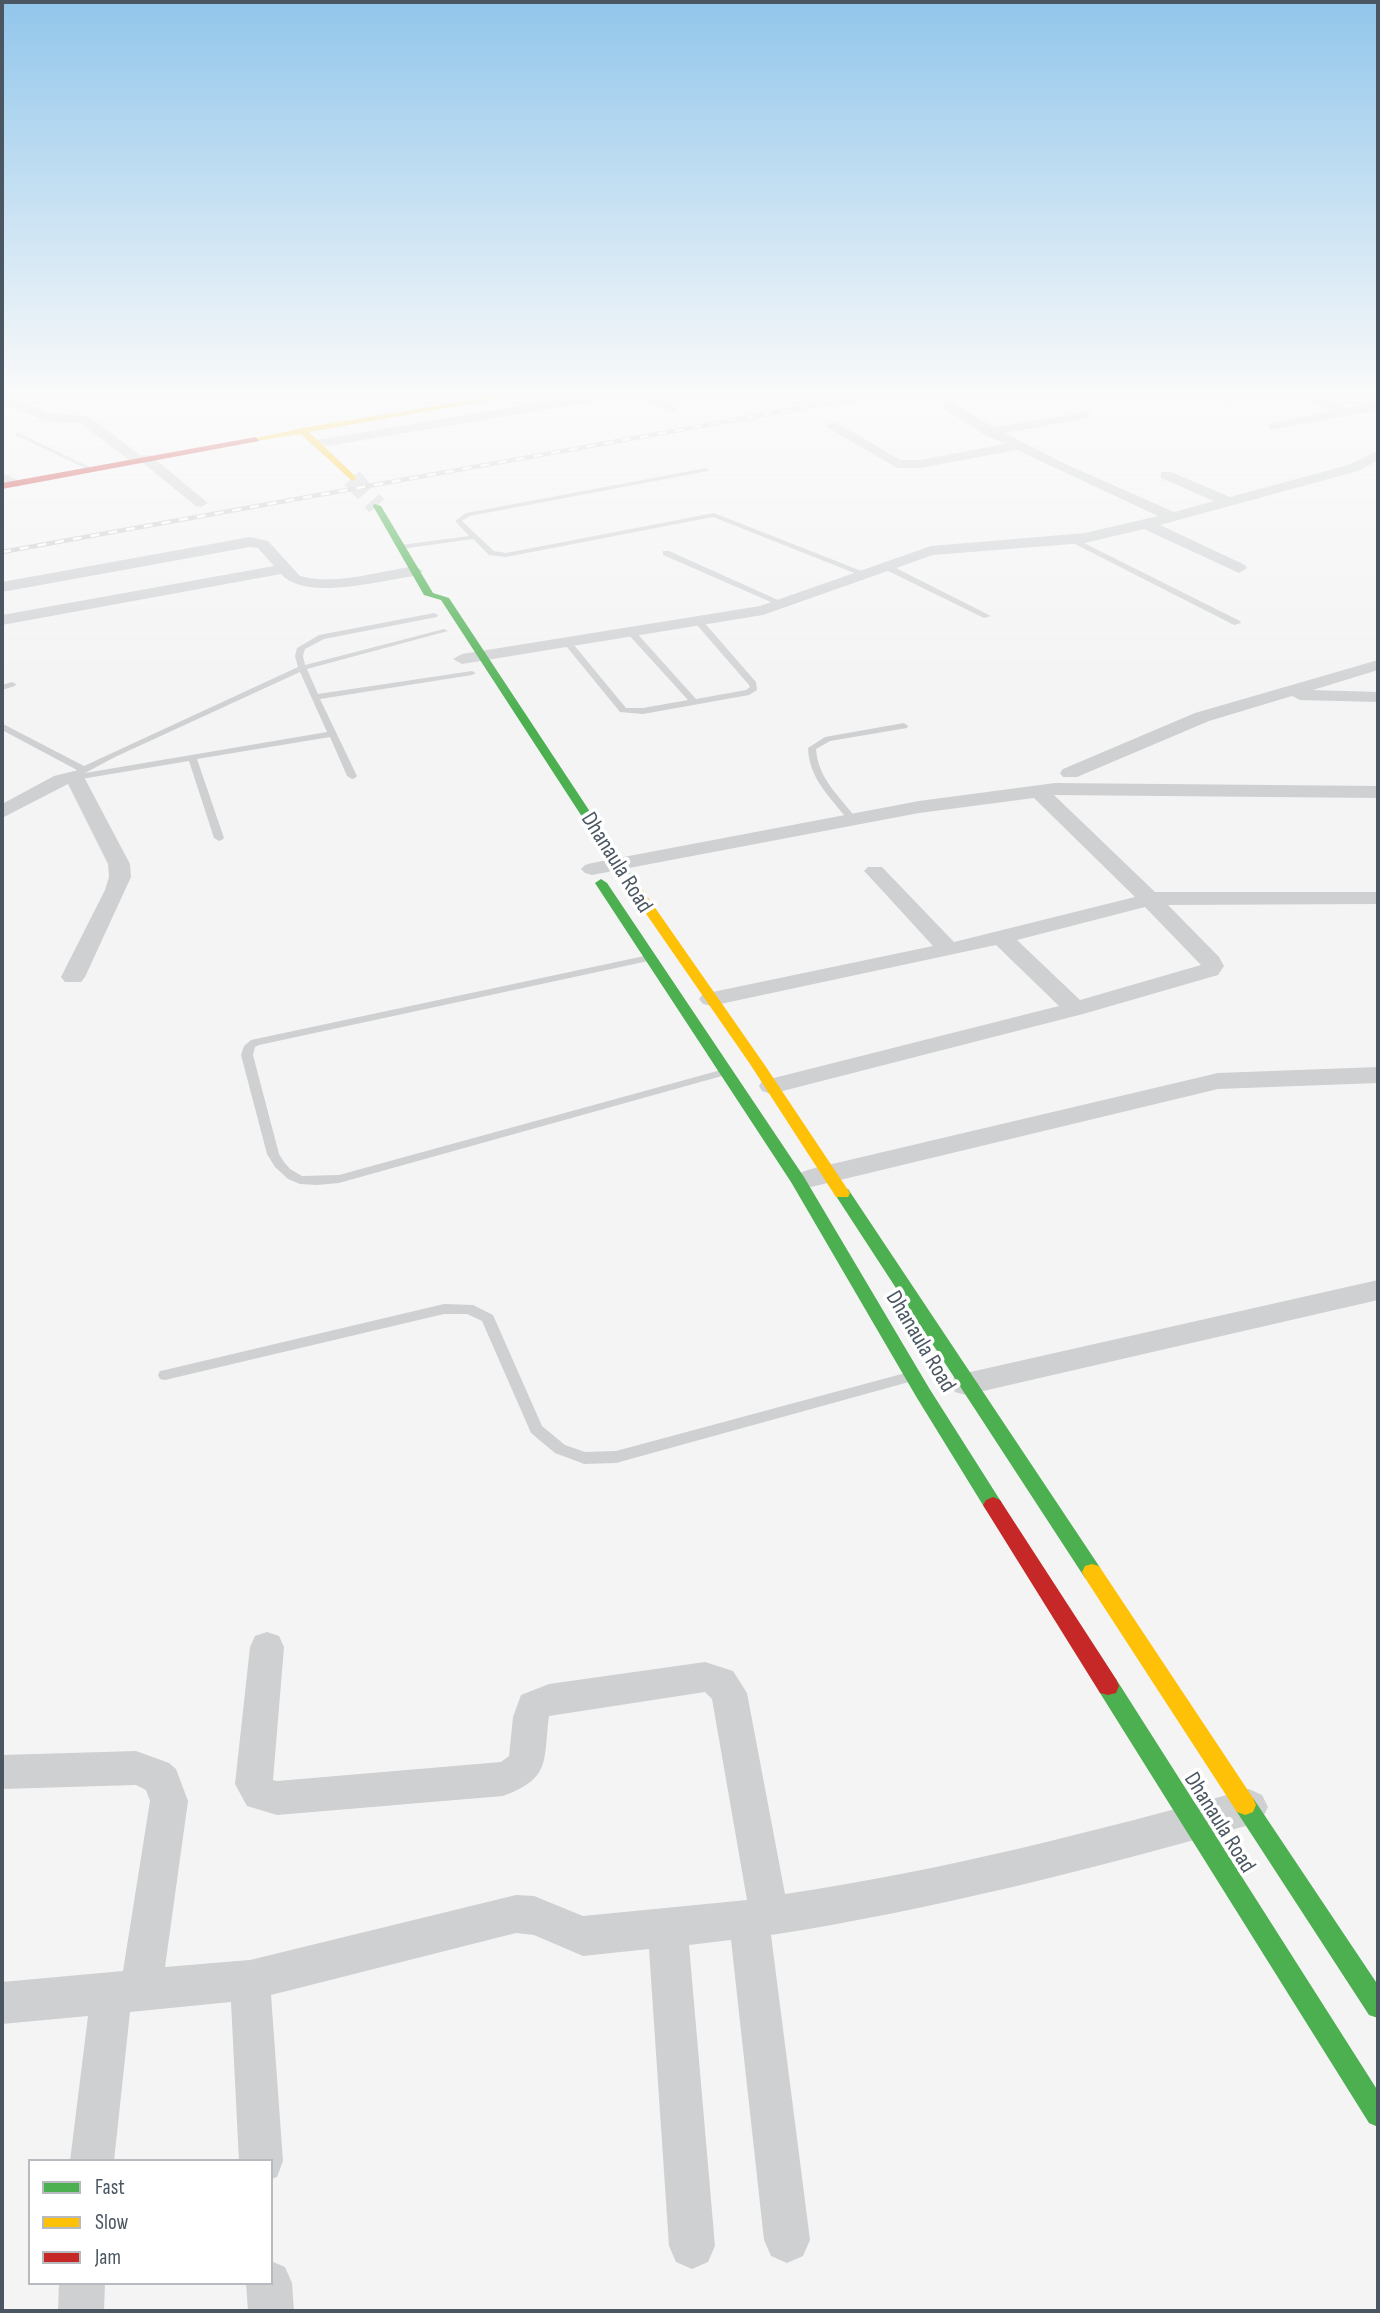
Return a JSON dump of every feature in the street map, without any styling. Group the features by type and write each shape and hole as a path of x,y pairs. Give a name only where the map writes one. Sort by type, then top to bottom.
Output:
{"street":[{"path":"195,499 201,503"},
{"path":"1131,499 1173,517"},
{"path":"1222,499 1229,502"},
{"path":"453,645 480,655 699,622 783,604 918,554 946,549 1072,539 1146,524 1240,499"},
{"name":"Dhanaula Road","path":"377,506 429,594 444,598 612,856 711,999 741,1068 798,1181 913,1376 1378,2115"},
{"path":"1146,524 1239,568"},
{"path":"2,587 250,542 262,544 294,579 312,584 415,571"},
{"path":"2,620 285,569"},
{"name":"Dhanaula Road","path":"429,594 425,601 475,679"},
{"path":"1056,783 1193,720 1378,665"},
{"path":"1273,695 1378,697"},
{"path":"2,812 45,788 76,775 119,864 120,877 73,976"},
{"path":"587,862 848,812 919,807 1056,783 1378,792"},
{"path":"771,1086 1075,1009 1208,972 1212,967 1211,962 1151,899 1056,783"},
{"name":"Dhanaula Road","path":"587,862 649,958 741,1068 771,1086 1378,2006"},
{"path":"875,871 949,950"},
{"path":"711,999 949,950 1151,899 1378,898"},
{"path":"1002,937 1075,1009"},
{"path":"798,1181 1218,1081 1378,1074"},
{"path":"967,1384 1378,1290"},
{"path":"267,1647 254,1784 260,1794 277,1798 503,1779 519,1774 528,1761 529,1718 534,1706 549,1700 705,1677 720,1682 729,1693 759,1917 788,2240"},
{"path":"2,1772 136,1768 156,1774 166,1784 169,1801 92,2159"},
{"path":"2,2003 250,1980 516,1914 530,1913 566,1932 583,1936 759,1917 860,1902 972,1879 1193,1824 1249,1807"},
{"path":"668,1927 692,2246"},
{"path":"250,1980 261,2159"},
{"path":"81,2311 82,2285"},
{"path":"269,2285 271,2311"}],"lane":[{"path":"549,499 458,518 492,553 506,555 714,515 865,574"},
{"path":"401,547 475,537"},
{"path":"1072,539 1237,623"},
{"path":"666,553 783,604"},
{"path":"885,566 987,616"},
{"path":"352,776 302,668 299,656 301,648 309,641 434,615"},
{"path":"566,641 623,710 643,711 749,692 754,688 753,684 699,622"},
{"path":"631,632 694,702"},
{"path":"76,775 302,668 453,645"},
{"path":"315,697 475,679"},
{"path":"2,688 12,684"},
{"path":"848,812 816,773 811,760 812,748 828,739 904,726"},
{"path":"2,727 76,775 332,734"},
{"path":"192,757 219,838"},
{"path":"649,958 255,1042 250,1046 247,1055 273,1154 290,1177 312,1182 338,1179 741,1068"},
{"path":"165,1375 444,1309 478,1310 488,1318 536,1429 560,1449 584,1458 615,1457 913,1376"}],"tunnel":[{"path":"371,499 377,506"}],"railway":[{"path":"2,552 297,499"}],"traffic: fast":[{"path":"377,506 429,595 444,598 637,892"},
{"path":"601,883 798,1181 923,1393 993,1505"},
{"path":"842,1193 1092,1572"},
{"path":"1108,1686 1378,2114"},
{"path":"1245,1805 1378,2006"}],"traffic: slow":[{"path":"637,892 757,1064 842,1193"},
{"path":"1092,1572 1245,1805"}],"traffic: jam":[{"path":"993,1505 1108,1686"}]}
